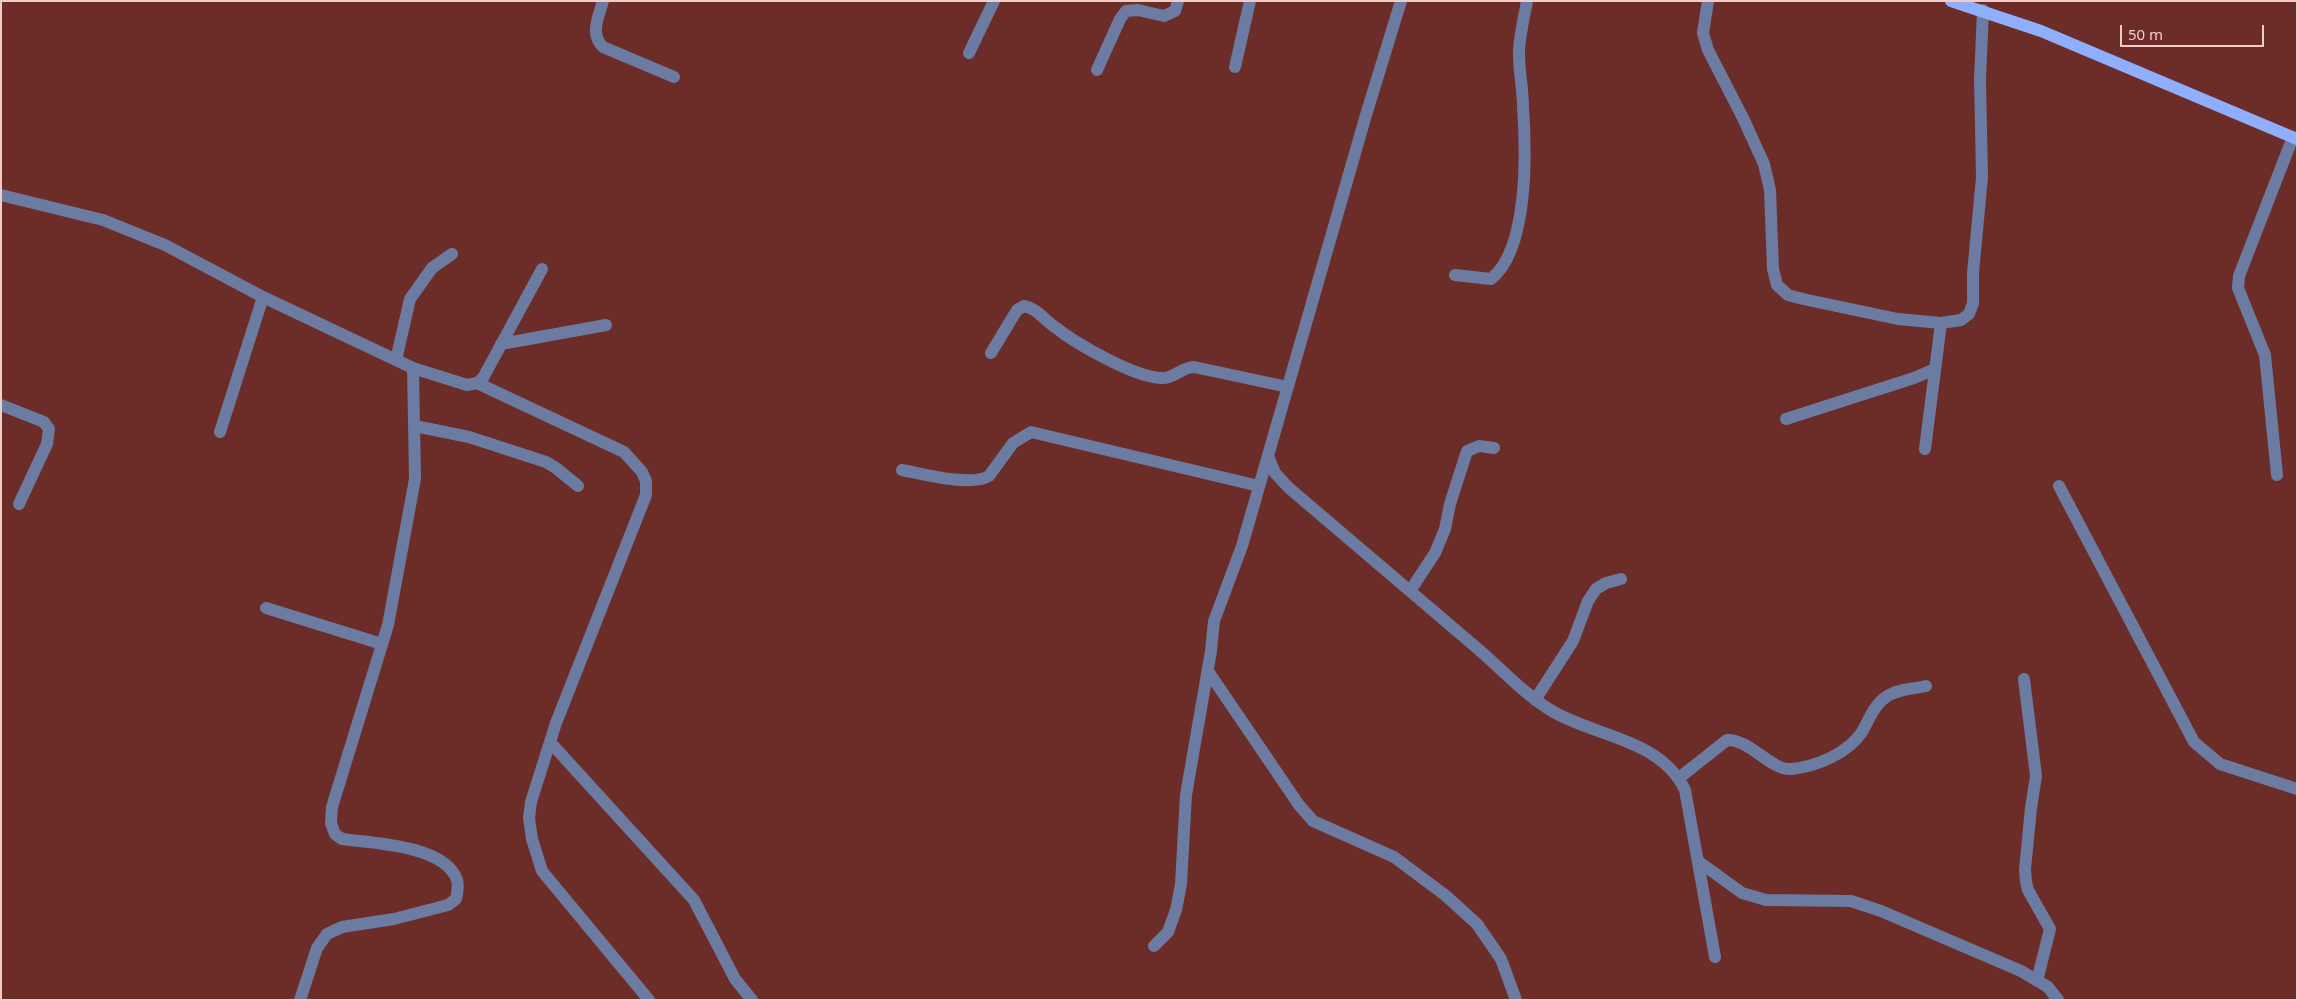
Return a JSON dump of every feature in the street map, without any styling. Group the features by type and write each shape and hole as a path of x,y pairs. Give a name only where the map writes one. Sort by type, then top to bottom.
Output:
{"main road":[{"path":"1951,1 1983,10 2041,31 2295,138"}],"street":[{"path":"603,1 595,30 597,41 603,47 674,77"},
{"path":"969,54 994,1"},
{"path":"1097,70 1120,19 1126,11 1138,10 1164,16 1175,11 1178,1"},
{"path":"1235,67 1250,1"},
{"path":"1154,946 1168,932 1176,910 1181,884 1186,795 1208,671 1214,621 1242,546 1363,124 1401,1"},
{"path":"1455,275 1491,279 1496,275 1510,252 1517,233 1524,182 1524,107 1519,51 1527,1"},
{"path":"1708,1 1703,33 1708,50 1764,164 1770,190 1773,269 1777,284 1788,295 1803,299 1898,319 1941,323 1962,320 1969,314 1973,303 1973,273 1982,177 1980,80 1983,10"},
{"path":"2277,474 2265,355 2238,288 2239,276 2295,138"},
{"path":"1,194 103,220 138,234 191,257 263,298 412,368 467,385 477,383 483,378 542,269"},
{"path":"396,360 410,299 432,268 452,254"},
{"path":"220,432 263,298"},
{"path":"991,353 1017,310 1024,306 1034,309 1054,327 1097,354 1150,376 1166,378 1183,368 1194,367 1288,387"},
{"path":"1925,448 1941,323"},
{"path":"501,344 606,325"},
{"path":"300,1000 317,948 327,934 342,927 394,919 448,905 456,899 458,881 452,872 440,861 410,848 342,839 335,834 330,823 337,785 370,689 388,626 415,479 412,368"},
{"path":"1786,419 1914,378 1935,369"},
{"path":"477,383 624,452 642,472 646,481 646,495 550,742 531,802 529,818 532,839 542,870 649,1000"},
{"path":"1,405 44,422 49,430 47,444 19,504"},
{"path":"415,426 469,437 546,462 578,486"},
{"path":"902,470 968,481 985,479 1013,443 1030,432 1259,486"},
{"path":"1410,591 1435,553 1445,529 1450,504 1467,451 1479,446 1494,448"},
{"path":"1268,456 1275,473 1289,488 1489,658 1535,700 1568,720 1645,749 1660,759 1679,778 1685,790 1715,957"},
{"path":"2059,486 2194,742 2210,758 2220,764 2297,789"},
{"path":"1535,700 1573,641 1588,601 1596,589 1606,583 1621,579"},
{"path":"266,608 382,644"},
{"path":"1208,671 1299,804 1314,821 1394,858 1445,895 1477,924 1501,959 1516,1000"},
{"path":"2024,680 2036,776 2025,869 2026,882 2028,890 2049,925 2050,935 2037,981"},
{"path":"1679,778 1727,740 1741,743 1783,768 1792,769 1818,762 1845,751 1853,744 1879,703 1887,696 1903,690 1926,686"},
{"path":"550,742 694,900 735,979 752,1000"},
{"path":"1698,861 1742,892 1766,900 1850,901 1882,911 2021,971 2048,987 2058,1000"}]}
